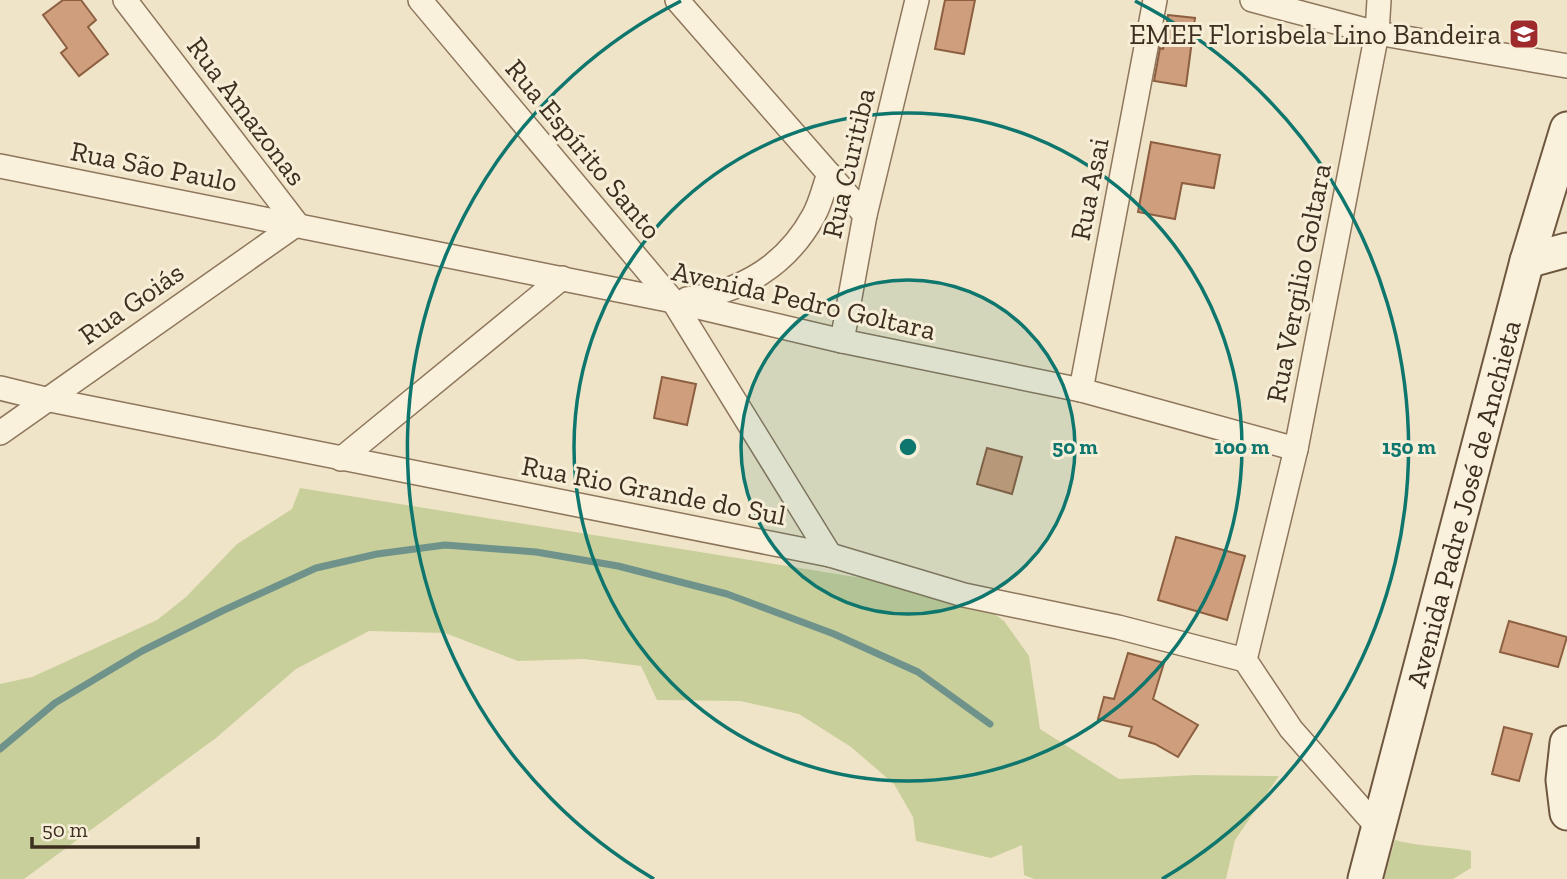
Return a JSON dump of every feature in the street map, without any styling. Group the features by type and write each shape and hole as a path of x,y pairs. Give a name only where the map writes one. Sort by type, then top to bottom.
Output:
{"main road":[{"name":"Avenida Padre José de Anchieta","path":"1365,879 1527,261 1567,129"},
{"path":"1527,261 1567,250"},
{"path":"1567,743 1563,780 1567,813"}],"street":[{"name":"Rua Amazonas","path":"125,0 297,224"},
{"name":"Rua Espírito Santo","path":"421,0 673,301 830,555"},
{"path":"677,0 865,215"},
{"name":"Rua Curitiba","path":"842,341 865,215 917,0"},
{"name":"Rua Asai","path":"1081,390 1155,0"},
{"path":"1252,0 1377,33 1567,66"},
{"name":"Rua Vergilio Goltara","path":"1245,660 1296,449 1377,33 1379,0"},
{"name":"Rua São Paulo","path":"0,166 297,224"},
{"path":"673,301 716,295 756,278 790,250 815,214 829,174"},
{"name":"Avenida Pedro Goltara","path":"297,224 673,301 842,341 1081,390 1296,449"},
{"name":"Rua Goiás","path":"0,433 297,224"},
{"path":"341,458 562,278"},
{"name":"Rua Rio Grande do Sul","path":"0,388 830,555 964,595 1118,627 1245,660"},
{"path":"1245,660 1291,729 1379,829"}],"green space":[{"path":"300,488 968,595 1004,621 1029,656 1040,729 1119,779 1196,775 1279,776 1235,840 1226,879 1034,879 1024,875 1022,845 991,858 916,841 913,817 894,784 851,747 799,714 740,701 657,700 641,666 584,659 518,661 445,633 369,631 296,669 216,738 24,879 0,879 0,684 32,677 157,620 186,597 237,544 292,509"},
{"path":"1395,840 1471,851 1471,868 1453,879 1384,879"}],"building":[{"path":"63,0 81,0 96,20 88,27 108,54 79,76 61,53 67,48 43,15"},
{"path":"945,0 975,0 964,54 935,49"},
{"path":"1168,15 1195,18 1186,86 1154,81 1160,48 1163,49"},
{"path":"1151,142 1220,155 1214,188 1182,183 1175,219 1138,212"},
{"path":"662,377 696,384 687,425 654,418"},
{"path":"987,448 1022,457 1012,494 977,484"},
{"path":"1176,537 1245,556 1227,620 1158,600"},
{"path":"1509,621 1567,637 1558,667 1500,652"},
{"path":"1128,653 1164,663 1153,699 1198,725 1178,757 1155,744 1129,736 1132,727 1098,719 1104,697 1114,699"},
{"path":"1504,727 1532,734 1519,781 1492,774"}],"waterway":[{"path":"0,749 55,703 142,651 222,611 316,568 377,554 445,545 536,552 618,566 727,594 834,634 918,672 990,724"}],"place":[{"name":"EMEF Florisbela Lino Bandeira","path":"1524,34"}]}
